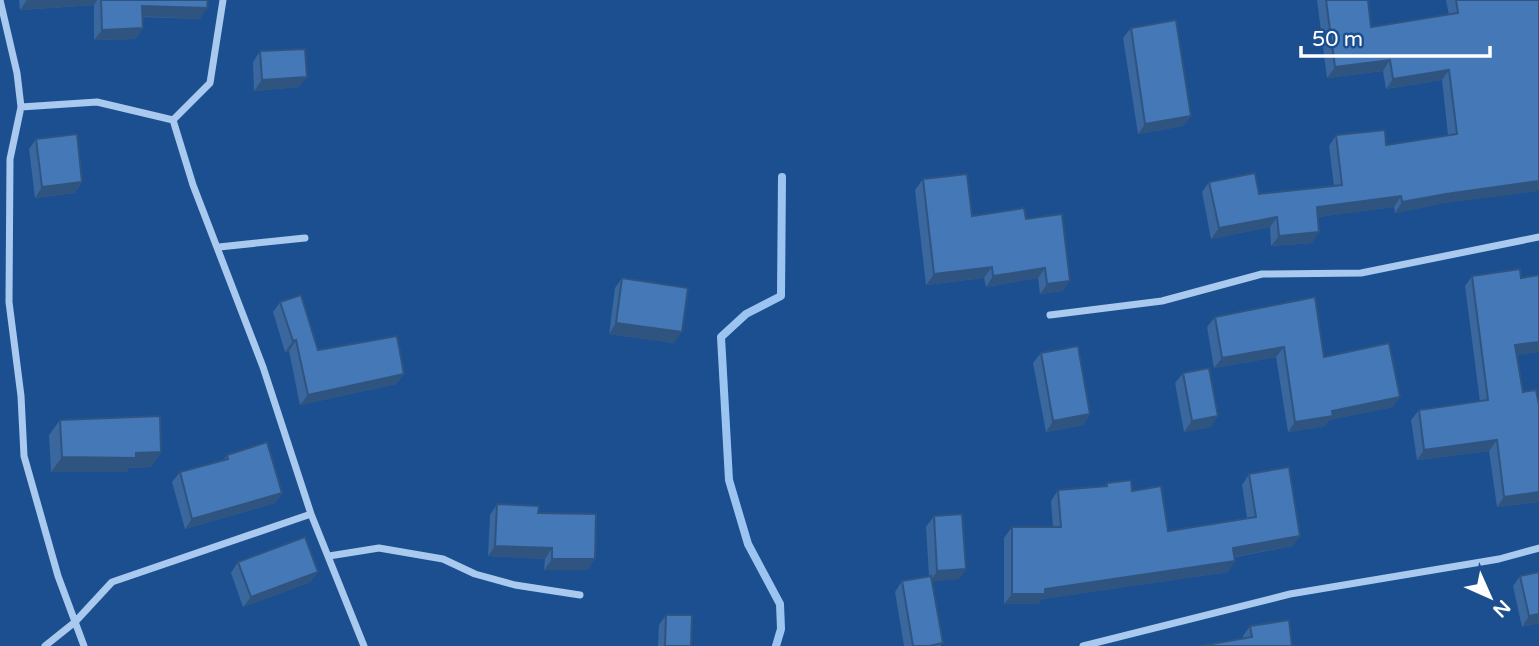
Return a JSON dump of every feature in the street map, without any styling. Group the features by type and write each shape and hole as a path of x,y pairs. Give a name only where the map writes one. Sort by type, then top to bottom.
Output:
{"street":[{"path":"0,0 17,74 21,107 10,159 9,302 21,396 24,456 47,540 84,646"},
{"path":"173,120 210,83 223,0"},
{"path":"21,107 97,102 173,120"},
{"path":"173,120 192,185 219,247 311,514 364,646"},
{"path":"1050,316 1162,301 1262,274 1361,273 1539,237"},
{"path":"219,247 305,238"},
{"path":"45,646 75,622 112,582 311,514"},
{"path":"329,556 379,548 443,559 475,574 515,585 580,595"},
{"path":"1083,646 1290,594 1499,559 1539,548"}],"building":[{"path":"101,0 208,0 207,8 142,6 143,28 102,30"},
{"path":"1326,0 1368,0 1371,27 1458,13 1456,0 1539,0 1539,181 1402,202 1401,196 1317,207 1319,232 1279,236 1277,217 1219,228 1209,182 1255,173 1259,194 1342,185 1336,135 1385,130 1386,145 1457,134 1449,70 1393,79 1390,60 1335,67"},
{"path":"1176,20 1191,116 1145,124 1131,28"},
{"path":"305,49 307,77 262,80 260,51"},
{"path":"77,134 82,182 42,187 36,139"},
{"path":"967,174 972,216 1024,208 1026,219 1062,214 1070,281 1047,284 1045,268 993,276 992,267 934,274 923,179"},
{"path":"1520,269 1521,278 1539,275 1539,342 1515,345 1523,392 1536,390 1539,405 1539,492 1504,497 1497,440 1424,450 1419,410 1488,400 1472,276"},
{"path":"622,278 688,288 682,332 616,323"},
{"path":"301,295 318,350 397,336 404,374 308,395 296,340 293,341 280,302"},
{"path":"1315,297 1324,357 1389,343 1400,397 1332,411 1333,416 1295,422 1284,347 1222,358 1215,317"},
{"path":"1078,346 1090,414 1053,421 1041,353"},
{"path":"1209,368 1218,416 1192,421 1183,373"},
{"path":"160,416 161,452 136,453 136,458 62,457 60,420"},
{"path":"267,442 282,493 192,519 180,472 228,459 227,455"},
{"path":"1289,467 1300,536 1233,548 1235,561 1045,589 1045,594 1012,594 1012,527 1061,527 1058,490 1107,486 1107,483 1131,480 1132,491 1161,486 1168,531 1256,517 1249,474"},
{"path":"497,504 539,506 538,513 596,514 595,559 552,559 552,548 495,546"},
{"path":"962,514 966,569 937,571 934,516"},
{"path":"305,537 318,572 251,597 238,562"},
{"path":"1539,572 1539,614 1529,616 1520,576"},
{"path":"931,576 943,643 913,646 902,581"},
{"path":"666,615 692,615 691,646 665,646"},
{"path":"1289,620 1292,646 1200,646 1252,637 1250,626"}],"waterway":[{"path":"776,646 781,629 780,604 748,544 729,480 721,337 746,314 781,296 782,177"}]}
